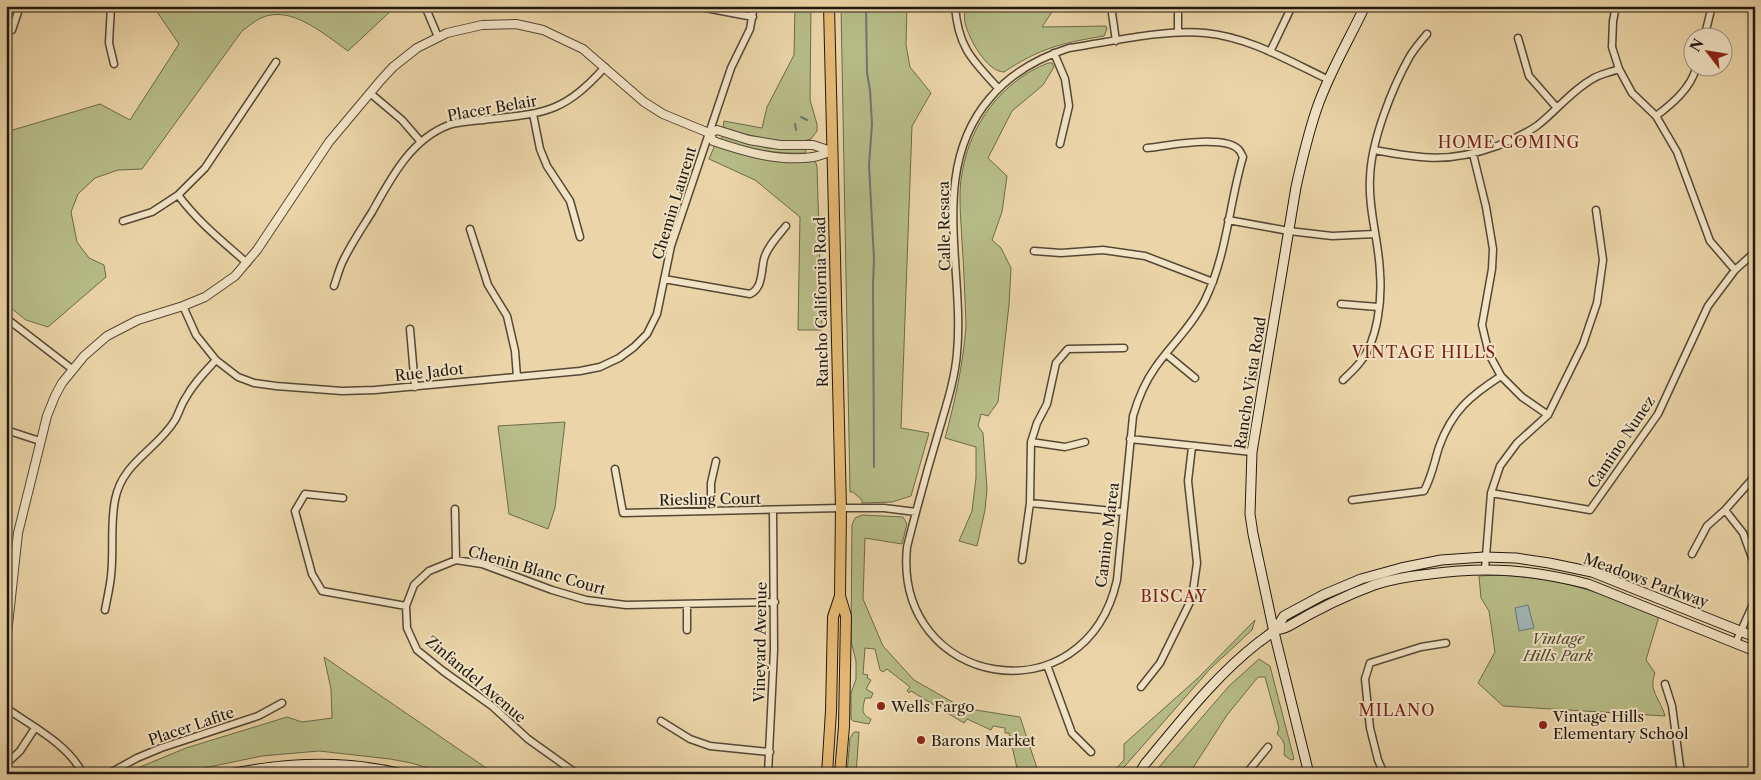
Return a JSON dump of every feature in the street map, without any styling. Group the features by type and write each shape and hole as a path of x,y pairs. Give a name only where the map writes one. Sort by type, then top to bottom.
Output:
{"main road":[{"name":"Rancho California Road","path":"829,6 841,508 840,596 846,616 844,726 840,774"},
{"name":"Rancho Vista Road","path":"1309,774 1274,632 1253,534 1250,514 1252,452 1304,146 1317,107 1365,6"},
{"name":"Meadows Parkway","path":"1274,632 1284,616 1323,595 1361,579 1441,560 1484,557 1549,562 1592,572 1755,637"},
{"name":"Meadows Parkway","path":"1131,774 1145,764 1219,678 1258,643 1274,632 1346,596 1406,577 1484,568 1547,574 1588,584 1755,651"},
{"name":"Rancho California Road","path":"827,774 833,617 840,596"},
{"path":"832,655 837,668 836,717 844,726"},
{"path":"230,774 284,765 312,764 357,765 403,774"},
{"name":"Meadows Parkway","path":"1140,774 1145,764"}],"street":[{"path":"12,30 20,6"},
{"path":"111,6 109,43 114,64"},
{"path":"425,6 438,37"},
{"path":"695,6 753,17"},
{"name":"Chemin Laurent","path":"664,279 671,246 731,68 750,29 754,6"},
{"path":"955,6 957,24 966,51 998,88"},
{"path":"1111,6 1116,41"},
{"path":"1178,6 1178,32"},
{"path":"1270,52 1292,6"},
{"path":"1616,6 1613,21 1612,47 1619,69 1632,93 1656,116 1677,152 1710,241 1734,270"},
{"path":"1706,28 1712,6"},
{"path":"6,643 18,533 40,441 55,396 72,369 96,345 120,328 205,297 221,287 247,263 329,142 370,93 406,56 438,37 465,28 482,25 516,24 543,30 583,49 644,102 663,114 709,133 713,141 762,155 780,157 813,157 832,151"},
{"name":"Calle Resaca","path":"916,512 951,388 957,354 959,324 953,204 958,159 969,129 982,107 998,88 1013,75 1032,63 1069,48 1178,32 1205,33 1247,42 1329,80"},
{"path":"1343,380 1362,360 1375,335 1380,273 1370,178 1374,150 1384,112 1411,55 1427,34"},
{"path":"1518,38 1529,76 1557,108"},
{"path":"1054,53 1066,79 1069,106 1060,144"},
{"path":"123,221 152,212 178,195 205,168 276,62"},
{"name":"Placer Belair","path":"334,286 343,261 391,179 408,155 421,142 449,126 463,122 534,114 551,109 570,100 585,88 605,67"},
{"path":"1374,150 1412,158 1446,158 1473,154 1512,140 1537,126 1574,91 1595,77 1619,69"},
{"path":"1656,116 1674,102 1692,78"},
{"path":"370,93 402,120 421,142"},
{"path":"534,114 540,149 547,166 570,201 580,237"},
{"path":"709,133 717,130 749,140 780,145 813,145 832,151"},
{"name":"Camino Marea","path":"916,512 907,547 906,576 913,606 930,633 955,655 986,668 1004,671 1024,670 1047,665 1074,652 1088,640 1100,624 1109,606 1117,580 1133,416 1139,399 1155,368 1190,324 1213,282 1220,260 1242,157 1239,150 1232,145 1216,142 1147,148"},
{"path":"1473,154 1486,206 1493,249 1492,269 1482,325 1489,354 1501,376 1522,397 1548,415"},
{"path":"178,195 207,230 247,263"},
{"path":"1484,568 1491,492 1500,466 1517,443 1548,415 1583,344 1598,303 1603,260 1596,210"},
{"path":"1228,220 1289,231 1332,236 1375,234"},
{"path":"664,279 750,294 759,286 765,257 786,226"},
{"path":"470,229 488,286 507,316 515,351 517,377"},
{"path":"1034,251 1061,253 1103,250 1145,256 1213,282"},
{"name":"Camino Nunez","path":"1491,492 1590,510 1658,414 1708,306 1734,270 1755,252"},
{"name":"Rue Jadot","path":"183,306 196,335 216,360 238,377 261,384 342,390 375,390 580,371 600,367 619,358 647,334 657,314 664,279"},
{"path":"1341,304 1378,307"},
{"path":"6,318 72,369"},
{"path":"410,329 415,387"},
{"path":"1022,560 1030,503 1032,442 1037,423 1047,404 1056,363 1068,350 1124,348"},
{"path":"1166,354 1195,378"},
{"path":"104,610 111,575 115,500 122,477 164,435 176,420 184,400 195,383 216,360"},
{"path":"1352,500 1424,491 1431,478 1439,447 1453,417 1474,394 1501,376"},
{"path":"6,430 40,441"},
{"path":"1130,439 1252,452"},
{"path":"1032,442 1065,447 1086,442"},
{"path":"1141,687 1160,663 1192,598 1196,563 1188,481 1192,446"},
{"path":"711,512 711,483 716,461"},
{"name":"Riesling Court","path":"615,469 623,513 841,508 884,508 916,512"},
{"path":"1692,554 1706,526 1725,510 1755,476"},
{"path":"343,498 304,494 295,511 312,574 322,591 406,606"},
{"path":"1030,503 1123,512"},
{"path":"455,509 456,560"},
{"name":"Vineyard Avenue","path":"768,774 775,602 773,510"},
{"path":"1725,510 1743,533 1755,566"},
{"name":"Chenin Blanc Court","path":"406,606 414,585 429,570 456,560 482,564 552,590 586,600 626,605 775,602"},
{"path":"1736,642 1753,604 1755,593"},
{"path":"687,604 687,630"},
{"name":"Zinfandel Avenue","path":"406,606 407,628 417,650 443,672 492,706 528,739 578,774"},
{"path":"1384,774 1378,760 1370,728 1364,679 1370,663 1421,646 1446,643"},
{"path":"1047,665 1072,733 1091,752"},
{"path":"1665,684 1672,706 1680,766 1683,774"},
{"name":"Placer Lafite","path":"108,774 137,758 161,748 258,716 282,702"},
{"path":"6,708 67,752 77,763 83,774"},
{"path":"661,721 690,739 710,746 770,752"},
{"path":"6,764 20,751 36,728"},
{"path":"1246,774 1268,747"}],"green space":[{"path":"153,6 396,6 348,51 307,23 284,15 272,15 261,18 242,31 142,169 118,170 95,178 78,194 71,212 77,242 89,258 104,265 106,277 48,327 26,320 6,304 6,132 100,104 130,120 179,44"},
{"path":"795,6 811,6 810,100 817,124 817,131 811,139 791,141 754,136 723,127 724,121 762,128 767,107 794,55"},
{"path":"841,6 907,6 906,45 910,67 931,93 912,126 901,428 929,433 911,496 892,502 862,503 862,500 853,492 850,492"},
{"path":"965,6 1051,6 1052,12 1042,27 1106,26 1107,29 1104,36 1076,41 1040,52 1004,72 998,71 991,66 974,45 965,22"},
{"path":"1048,63 1052,63 1054,67 1043,85 1012,111 988,158 1007,176 1002,212 992,240 1001,248 1011,268 1009,305 998,402 988,416 981,414 978,426 983,433 987,489 985,510 977,546 959,541 972,511 976,478 976,447 945,438 958,383 966,326 960,207 962,173 972,138 991,106 1016,81"},
{"path":"723,136 767,148 804,149 806,151 805,153 785,153 756,149 727,142 721,139"},
{"path":"715,145 811,159 816,163 822,330 798,330 800,217 755,180 709,159"},
{"path":"565,422 555,508 548,529 509,514 498,426"},
{"path":"862,515 903,517 907,524 902,544 865,538 863,599 883,646 914,680 963,708 1020,717 1039,774 1021,774 1017,768 1009,733 1005,733 1005,728 993,726 991,730 967,719 964,723 911,691 909,693 907,691 910,687 887,669 883,672 880,670 875,649 865,648 863,674 868,675 867,678 871,680 866,689 873,693 871,698 865,698 863,708 865,715 871,719 869,724 851,719 851,693 856,679 856,661 851,641 852,525 855,518"},
{"name":"Vintage Hills Park","path":"1500,575 1541,579 1571,585 1611,597 1659,616 1646,660 1655,673 1653,679 1654,690 1665,716 1503,706 1478,683 1495,652 1489,611 1481,598 1479,576"},
{"path":"1255,620 1252,630 1210,669 1118,774 1111,774 1124,760 1124,744 1198,678"},
{"path":"324,657 495,774 449,774 390,759 319,751 262,756 175,774 123,774 186,748 287,717 302,722 332,718 331,689"},
{"path":"1259,659 1270,666 1294,759 1291,760 1284,755 1284,743 1277,734 1279,728 1265,677 1258,677 1227,715 1189,774 1153,774 1229,686"},
{"path":"854,732 859,732 856,774 847,774 850,738"}],"shaded area":[{"path":"1528,605 1534,628 1519,631 1515,608"}],"waterway":[{"path":"866,6 867,73 872,124 869,165 874,259 874,467"},
{"path":"801,117 807,120"},
{"path":"795,124 796,130"}],"place":[{"name":"Wells Fargo","path":"881,706"},
{"name":"Vintage Hills Elementary School","path":"1543,725"},
{"name":"Barons Market","path":"921,740"}],"district":[{"name":"HOME COMING","path":"1509,142"},
{"name":"VINTAGE HILLS","path":"1424,352"},
{"name":"BISCAY","path":"1174,596"},
{"name":"MILANO","path":"1397,710"}]}
